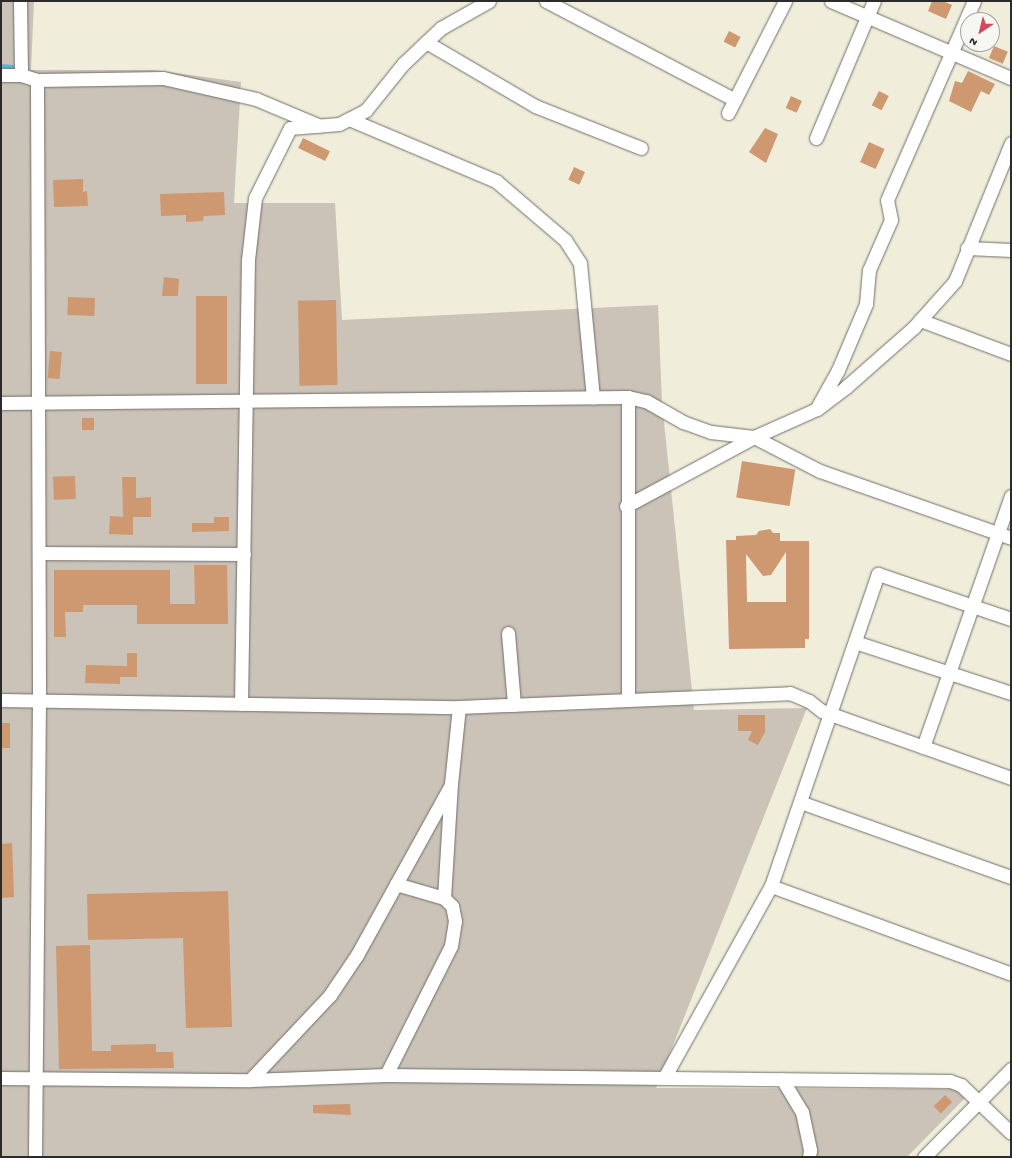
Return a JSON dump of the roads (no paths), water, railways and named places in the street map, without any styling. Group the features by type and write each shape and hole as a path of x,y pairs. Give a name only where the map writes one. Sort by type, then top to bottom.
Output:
{"street":[{"path":"20,1 21,75"},
{"path":"242,704 248,260 255,198 290,128 339,124 366,110 403,64 441,28 489,1"},
{"path":"546,1 735,100"},
{"path":"728,113 785,1"},
{"path":"831,1 1011,78"},
{"path":"816,138 874,1"},
{"path":"816,409 838,370 866,304 869,270 891,220 887,200 950,52 974,1"},
{"path":"426,42 535,106 641,148"},
{"path":"1,75 21,75 37,80 163,78 256,99 320,126"},
{"path":"35,1157 40,402 37,80"},
{"path":"349,119 496,181 565,240 580,264 593,397"},
{"path":"626,506 754,438 816,409 846,388 920,320 956,281 967,248 1011,144"},
{"path":"967,248 1011,250"},
{"path":"920,320 1011,354"},
{"path":"1,403 628,397 646,401 683,422 710,432 754,438 820,471 1011,538"},
{"path":"628,397 626,506 628,700"},
{"path":"924,747 1011,496"},
{"path":"39,553 244,554"},
{"path":"664,1078 771,886 878,574 1011,618"},
{"path":"508,633 514,705"},
{"path":"855,642 1011,693"},
{"path":"1,700 459,707 790,694 809,700 830,714 1011,778"},
{"path":"444,898 451,784 459,707"},
{"path":"250,1080 330,995 357,956 451,784"},
{"path":"800,802 1011,877"},
{"path":"386,1075 451,946 455,921 452,906 444,898 396,884"},
{"path":"771,886 1011,974"},
{"path":"924,1157 1011,1069"},
{"path":"1,1078 36,1077 250,1080 386,1075 950,1081 961,1085 1011,1133"},
{"path":"782,1079 802,1112 811,1155"}],"waterway":[{"path":"1,66 13,67"}]}
